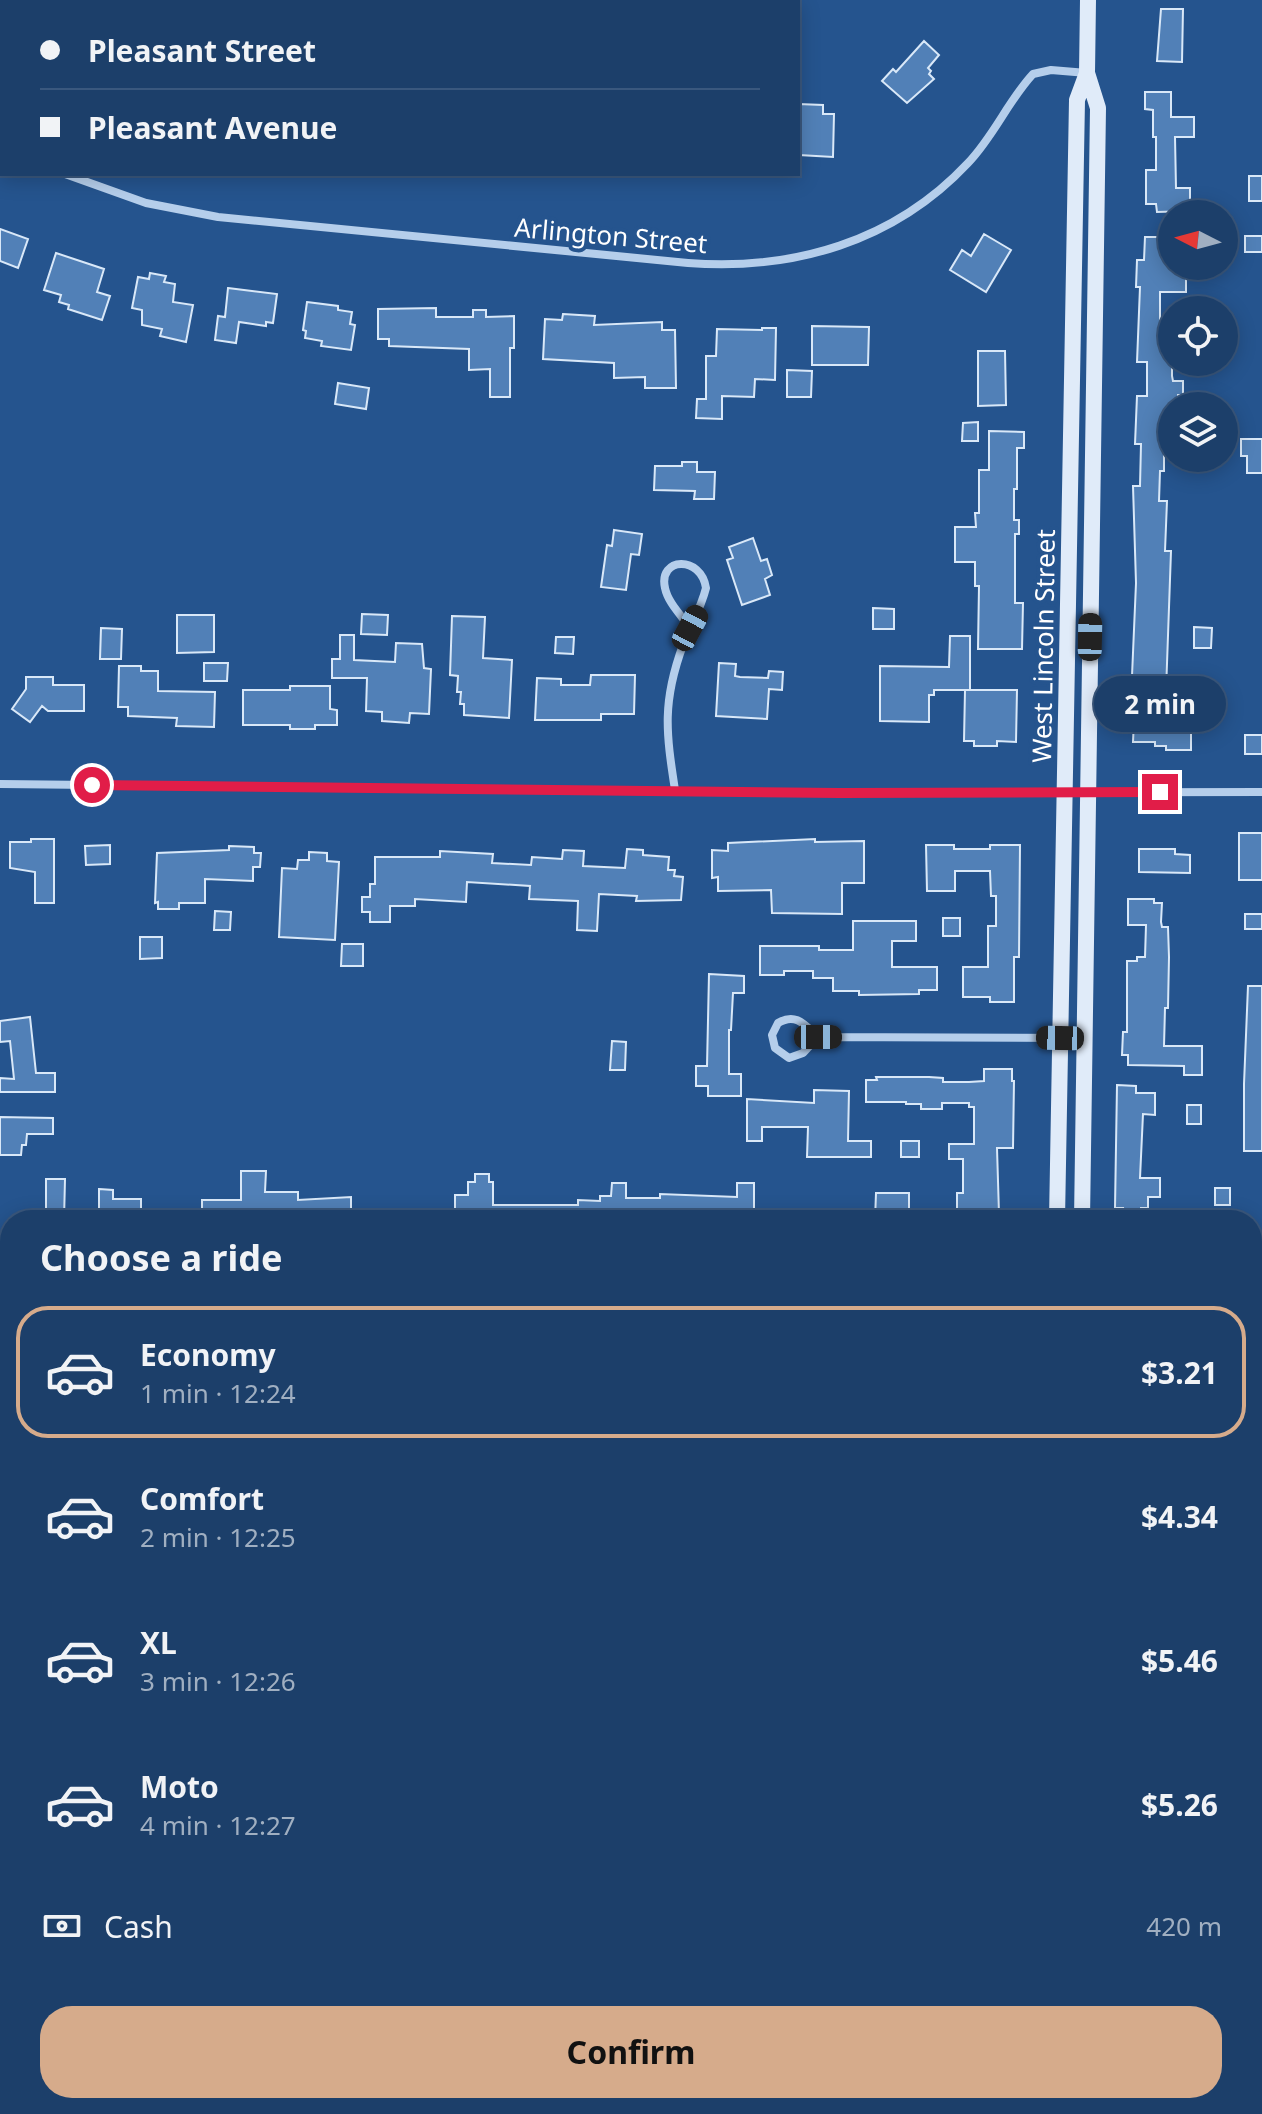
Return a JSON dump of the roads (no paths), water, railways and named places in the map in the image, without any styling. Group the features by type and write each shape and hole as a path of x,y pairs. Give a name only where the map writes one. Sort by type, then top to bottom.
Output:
{"street":[{"name":"West Lincoln Street","path":"1082,1210 1098,108 1087,73 1088,0"},
{"name":"Arlington Street","path":"71,176 146,203 218,217 688,263 753,265 820,253 907,213 937,192 969,162 1033,74 1051,70 1087,73"},
{"name":"West Lincoln Street","path":"1057,1210 1077,100 1087,73"},
{"path":"1071,410 1093,411"},
{"path":"675,790 667,741 667,708 675,671 703,599 705,580 694,566 678,564 666,574 665,591 690,628"},
{"path":"0,784 840,793 1262,792"},
{"path":"818,1037 803,1053 789,1058 775,1048 772,1035 778,1023 793,1018 799,1019 818,1037 1084,1038"}]}
